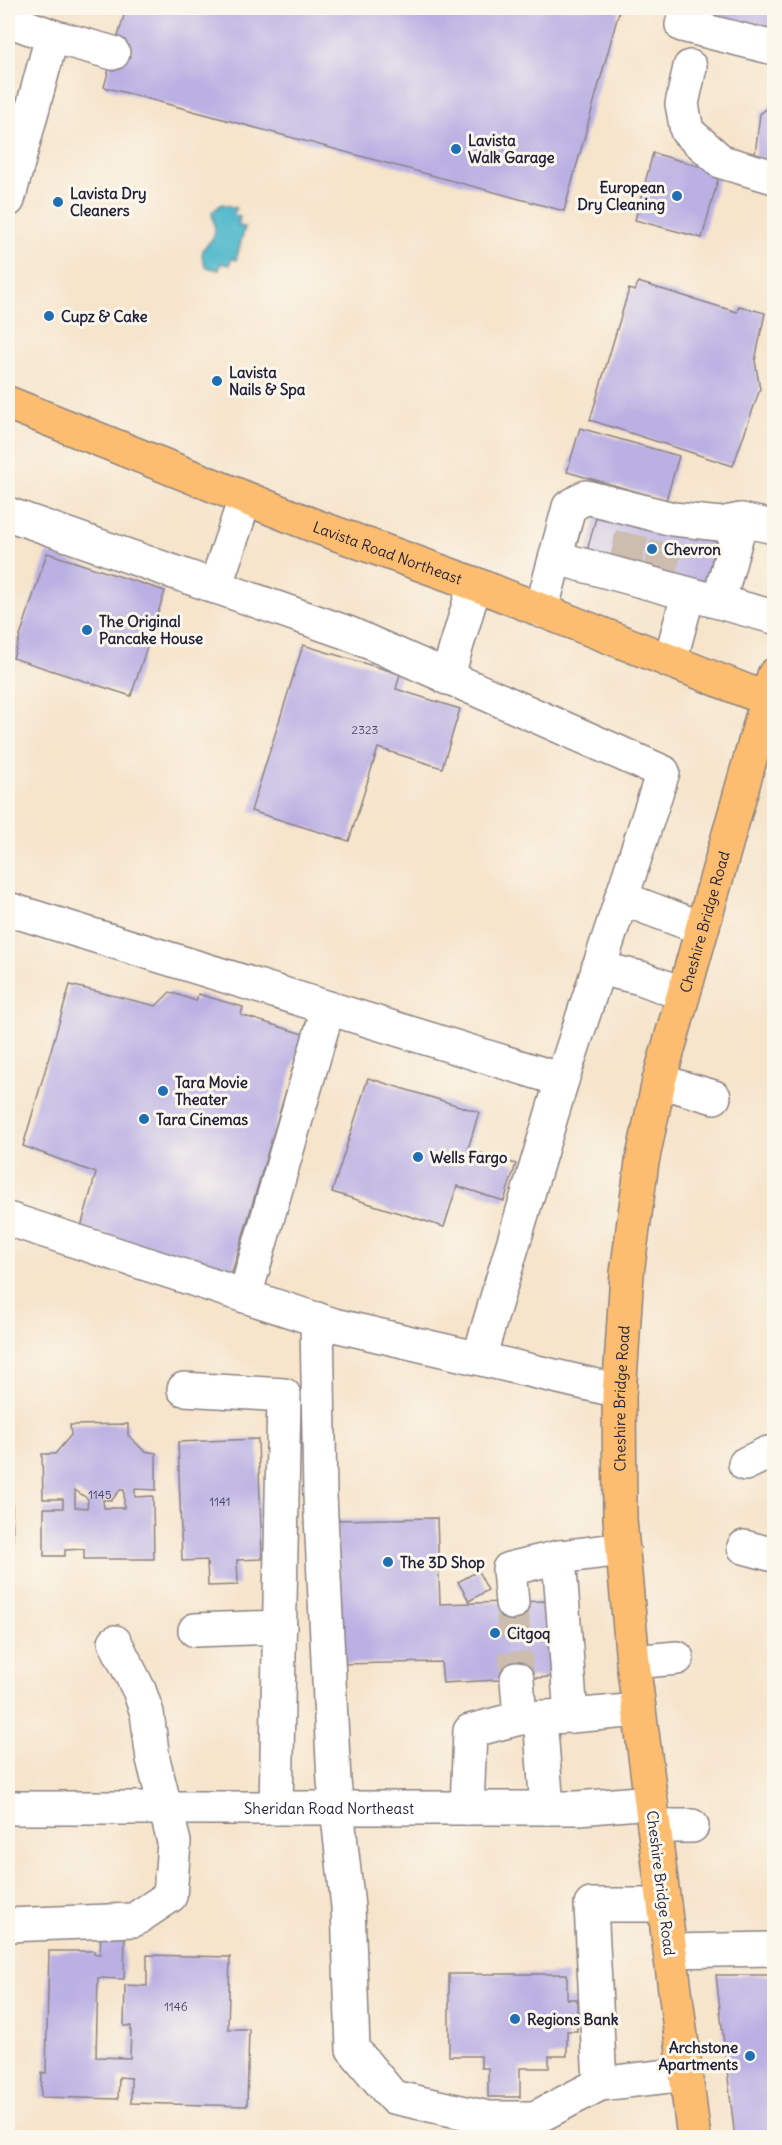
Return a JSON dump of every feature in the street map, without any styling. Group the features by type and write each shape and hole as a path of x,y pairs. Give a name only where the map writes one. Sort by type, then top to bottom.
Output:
{"main road":[{"name":"Lavista Road Northeast","path":"8,403 245,499 475,584 670,661 772,692"},
{"name":"Cheshire Bridge Road","path":"694,2138 633,1662 620,1519 619,1391 627,1273 642,1162 660,1081 701,928 772,692"}],"street":[{"path":"687,8 682,25 774,48"},
{"path":"8,20 52,36 113,52"},
{"path":"8,200 52,36"},
{"path":"690,67 682,104 687,131 722,162 774,177"},
{"path":"541,610 570,507 586,497 636,515 671,524 720,524 741,520 774,527"},
{"path":"215,587 245,499"},
{"path":"8,514 348,633 663,772 562,1080 479,1358"},
{"path":"670,661 704,598 741,520"},
{"path":"557,558 623,570 658,580 704,598 774,616"},
{"path":"447,678 475,584"},
{"path":"621,898 701,928"},
{"path":"8,909 562,1080"},
{"path":"598,968 641,978 683,994"},
{"path":"245,1296 328,1008"},
{"path":"660,1081 714,1097"},
{"path":"8,1220 317,1319 619,1391"},
{"path":"317,1319 320,1496 335,1808 348,1907 353,2049 393,2097 489,2118 535,2118 600,2084 686,2074"},
{"path":"184,1389 284,1395 276,1808"},
{"path":"512,1603 509,1569 559,1557 623,1550"},
{"path":"547,1808 544,1717 559,1557"},
{"path":"195,1630 280,1627"},
{"path":"8,1925 134,1920 170,1896 174,1842 153,1759 147,1713 115,1642"},
{"path":"633,1662 677,1658"},
{"path":"517,1679 544,1717"},
{"path":"467,1808 470,1731 544,1717 639,1710"},
{"name":"Sheridan Road Northeast","path":"8,1808 165,1810 578,1808 652,1814 692,1826"},
{"path":"600,2084 591,1905 664,1905"},
{"path":"670,1951 774,1949"}],"water":[{"path":"222,204 236,208 233,215 240,217 238,226 245,227 236,260 231,258 230,265 221,263 219,270 206,267 202,254 214,236 212,212"}],"building":[{"name":"Lavista Walk Garage","path":"126,8 620,8 564,211 104,87"},
{"path":"704,8 774,8 774,38 701,17"},
{"path":"774,103 774,167 754,162 760,114"},
{"name":"European Dry Cleaning","path":"653,153 720,172 702,238 635,220"},
{"path":"638,282 737,312 739,306 765,313 755,361 760,389 733,466 590,420 629,289 635,291"},
{"name":"Chevron","path":"580,428 679,456 666,500 567,472"},
{"name":"Chevron","path":"598,510 717,542 705,587 586,555"},
{"name":"The Original Pancake House","path":"47,553 165,591 131,696 13,658"},
{"path":"303,645 400,674 396,689 460,709 442,768 378,748 349,841 251,811"},
{"name":"Tara Movie Theater","path":"70,985 156,1006 170,992 196,1001 198,994 243,1007 241,1015 303,1034 231,1276 81,1227 96,1173 23,1146"},
{"name":"Wells Fargo","path":"368,1078 479,1112 468,1149 516,1164 504,1201 457,1186 444,1227 332,1192"},
{"path":"128,1424 128,1435 144,1451 156,1453 156,1490 135,1489 135,1497 153,1496 154,1559 84,1559 84,1549 65,1550 65,1556 44,1556 44,1508 63,1508 63,1499 43,1499 42,1454 55,1454 71,1435 70,1425","holes":["75,1490 88,1499 87,1508 75,1507","120,1490 124,1490 124,1508 104,1508 103,1500 112,1500"]},
{"path":"258,1439 262,1559 237,1560 238,1585 208,1586 207,1560 182,1561 178,1442"},
{"path":"8,1498 12,1498 13,1548 8,1548"},
{"name":"The 3D Shop","path":"437,1518 440,1604 547,1601 551,1677 443,1683 441,1662 340,1664 337,1520"},
{"path":"478,1571 488,1590 469,1601 458,1582"},
{"path":"101,1930 125,1931 124,1979 98,1978 96,2057 130,2058 131,2026 124,2026 125,1985 147,1986 147,1955 230,1957 228,2029 249,2029 247,2106 131,2103 131,2078 119,2077 118,2099 41,2097 42,2073 46,2073 49,1951 94,1951 94,1954 100,1954"},
{"path":"449,1974 567,1974 567,1999 577,1999 577,2031 567,2031 567,2056 549,2056 549,2068 520,2068 520,2097 488,2097 488,2068 481,2068 481,2056 449,2056"},
{"name":"Archstone Apartments","path":"716,1975 774,1975 774,2138 735,2138"}],"tunnel":[{"path":"625,566 635,520"},
{"path":"659,575 670,530"},
{"path":"512,1603 517,1679"}],"place":[{"name":"Lavista Walk Garage","path":"456,149"},
{"name":"European Dry Cleaning","path":"677,196"},
{"name":"Lavista Dry Cleaners","path":"58,202"},
{"name":"Cupz & Cake","path":"49,316"},
{"name":"Lavista Nails & Spa","path":"217,381"},
{"name":"Chevron","path":"652,549"},
{"name":"The Original Pancake House","path":"87,630"},
{"name":"Tara Movie Theater","path":"163,1091"},
{"name":"Tara Cinemas","path":"144,1119"},
{"name":"Wells Fargo","path":"418,1157"},
{"name":"The 3D Shop","path":"388,1562"},
{"name":"Citgoq","path":"495,1633"},
{"name":"Regions Bank","path":"515,2019"},
{"name":"Archstone Apartments","path":"750,2056"}]}
